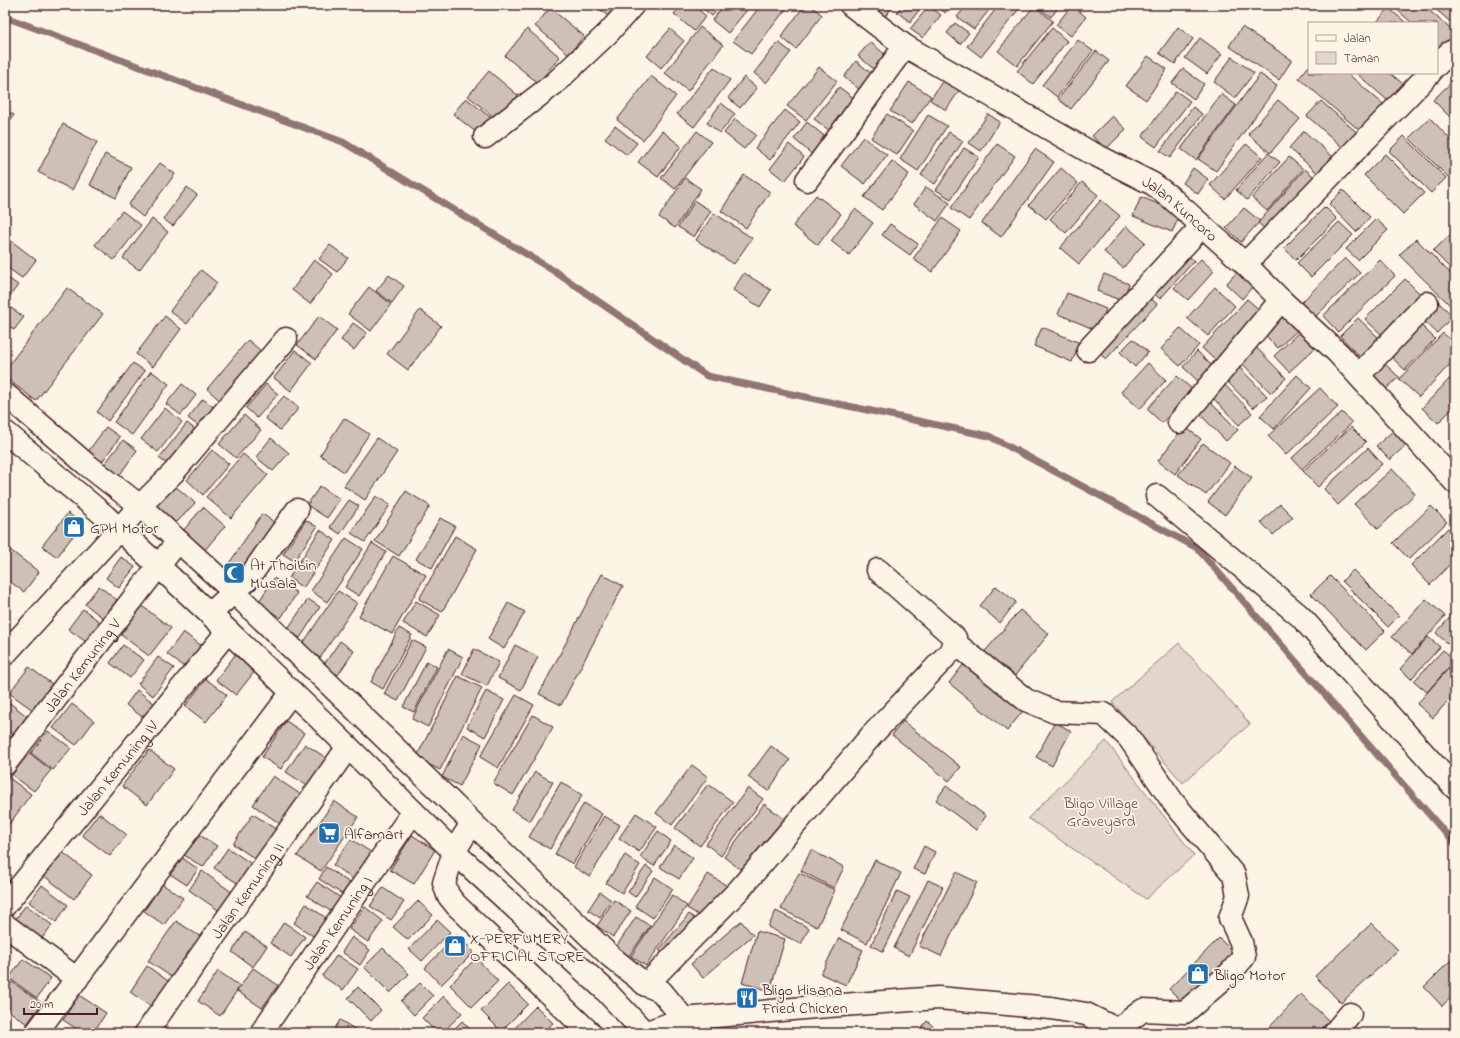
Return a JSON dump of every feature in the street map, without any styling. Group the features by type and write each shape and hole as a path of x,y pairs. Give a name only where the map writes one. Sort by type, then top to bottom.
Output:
{"street":[{"path":"485,137 555,83 608,33 633,5"},
{"name":"Jalan Kuncoro","path":"851,5 905,46 1088,151 1153,184 1246,264 1281,300 1338,353 1452,472"},
{"path":"807,180 905,46"},
{"path":"1438,65 1449,53 1455,50"},
{"path":"1246,264 1429,74"},
{"path":"1088,350 1202,226"},
{"path":"1179,422 1281,300"},
{"path":"1359,375 1427,303"},
{"path":"5,654 129,518 174,472 286,339"},
{"path":"5,394 86,464 129,518 223,602 228,631 348,747 463,838 615,978 659,992 684,1020"},
{"path":"5,432 129,518 223,602 431,812 463,838 506,877 610,956 615,978 644,1033 684,1020 815,1007 938,998 1051,1008 1130,1022 1185,1012 1230,972 1244,957 1241,942 1230,918 1238,896 1234,875 1173,802 1129,738 1104,714 1056,712 1026,700 954,642"},
{"path":"1157,496 1300,616 1455,788"},
{"path":"223,602 248,579 297,510"},
{"name":"Jalan Kemuning V","path":"5,764 168,553"},
{"path":"659,992 740,890 872,735 952,651 955,638 878,570"},
{"name":"Jalan Kemuning IV","path":"5,905 228,631"},
{"path":"36,1033 292,692"},
{"name":"Jalan Kemuning II","path":"146,1033 348,747"},
{"name":"Jalan Kemuning I","path":"261,1033 431,812"},
{"path":"463,838 444,883 448,895 456,906 590,1033"},
{"path":"5,925 76,979"},
{"path":"1334,1033 1350,1014"}],"green space":[{"path":"1179,643 1250,724 1183,783 1112,702"},
{"name":"Bligo Village Graveyard","path":"1106,741 1194,855 1146,899 1028,818"}],"building":[{"path":"595,5 617,5 608,16"},
{"path":"682,5 693,5 706,16 694,31 674,14"},
{"path":"699,5 721,5 712,16"},
{"path":"724,5 751,5 728,33 712,20"},
{"path":"761,5 789,5 751,54 733,41"},
{"path":"805,5 810,5 822,15 796,49 781,37"},
{"path":"872,5 894,5 884,18 870,7"},
{"path":"902,5 923,5 910,22 897,12"},
{"path":"936,5 951,5 945,13"},
{"path":"967,5 993,5 974,29 957,17"},
{"path":"999,5 1022,5 981,57 967,46"},
{"path":"1035,5 1060,5 1051,17"},
{"path":"1072,5 1086,17 1071,36 1056,25"},
{"path":"1398,5 1423,5 1455,33 1455,39 1444,51 1438,46 1438,22 1411,22 1395,8"},
{"path":"1431,5 1455,5 1455,26"},
{"path":"929,6 941,15 923,38 910,29"},
{"path":"1034,6 1053,21 1017,66 998,51"},
{"path":"550,8 584,36 569,54 535,26"},
{"path":"1389,8 1405,22 1377,22"},
{"path":"955,23 969,33 960,44 947,33"},
{"path":"700,27 723,45 688,91 665,73"},
{"path":"1178,27 1193,39 1175,64 1159,53"},
{"path":"1242,27 1292,60 1279,80 1229,46"},
{"path":"1052,28 1067,41 1033,84 1017,71"},
{"path":"527,29 560,57 538,83 505,56"},
{"path":"670,29 684,41 661,68 647,56"},
{"path":"1200,38 1222,54 1207,74 1185,58"},
{"path":"1078,40 1093,51 1057,97 1042,85"},
{"path":"778,42 791,52 766,83 754,73"},
{"path":"870,42 887,56 875,70 858,56"},
{"path":"1096,51 1109,61 1071,109 1058,99"},
{"path":"1148,56 1167,69 1146,100 1126,86"},
{"path":"1232,57 1254,73 1235,98 1214,82"},
{"path":"856,61 872,74 860,90 844,77"},
{"path":"714,67 730,80 694,127 677,114"},
{"path":"819,67 837,81 806,120 787,106"},
{"path":"1308,67 1308,74 1348,74 1390,110 1367,137 1299,78"},
{"path":"1183,69 1204,84 1194,99 1172,83"},
{"path":"489,71 521,98 501,123 468,96"},
{"path":"1260,74 1277,86 1216,171 1198,159"},
{"path":"1357,74 1391,74 1409,89 1394,106"},
{"path":"651,76 676,96 643,140 617,120"},
{"path":"744,77 757,88 740,108 728,98"},
{"path":"945,77 961,88 946,110 930,100"},
{"path":"1455,79 1455,122 1433,100"},
{"path":"909,82 931,96 912,124 890,111"},
{"path":"839,87 859,102 834,134 814,119"},
{"path":"1176,91 1190,101 1156,147 1142,137"},
{"path":"1221,94 1236,105 1196,160 1181,149"},
{"path":"466,98 495,121 482,137 453,114"},
{"path":"1278,100 1300,119 1270,153 1248,134"},
{"path":"1321,101 1362,137 1348,152 1307,116"},
{"path":"721,103 735,114 720,133 707,123"},
{"path":"1193,107 1202,114 1170,158 1160,151"},
{"path":"5,109 14,115 5,128"},
{"path":"785,110 800,122 770,160 755,148"},
{"path":"887,114 913,131 897,155 871,138"},
{"path":"988,114 1000,122 981,151 969,143"},
{"path":"928,115 947,126 918,171 900,159"},
{"path":"1112,116 1126,129 1106,149 1092,136"},
{"path":"1430,118 1455,144 1455,170 1448,177 1409,138"},
{"path":"735,119 756,135 744,149 724,133"},
{"path":"807,122 828,139 814,156 794,139"},
{"path":"63,124 97,142 72,190 38,172"},
{"path":"615,126 637,143 627,155 605,138"},
{"path":"662,131 681,146 658,177 638,162"},
{"path":"697,131 711,142 675,189 661,178"},
{"path":"1304,131 1335,159 1321,176 1289,148"},
{"path":"949,132 963,141 935,184 921,175"},
{"path":"1404,136 1446,178 1431,193 1389,151"},
{"path":"863,137 887,155 865,184 841,166"},
{"path":"789,144 804,157 785,181 770,169"},
{"path":"997,144 1015,156 969,220 951,208"},
{"path":"1246,144 1262,157 1225,199 1210,185"},
{"path":"964,148 979,157 951,199 936,190"},
{"path":"1035,149 1054,162 1001,237 982,223"},
{"path":"1268,153 1280,162 1247,200 1236,190"},
{"path":"105,154 131,167 116,198 90,185"},
{"path":"1385,154 1424,193 1403,214 1364,175"},
{"path":"1289,157 1303,169 1267,211 1252,198"},
{"path":"892,161 909,174 882,210 864,197"},
{"path":"160,163 175,174 143,217 128,205"},
{"path":"1061,168 1078,183 1046,219 1029,205"},
{"path":"1193,168 1208,179 1198,194 1183,183"},
{"path":"1305,169 1319,181 1272,235 1258,223"},
{"path":"744,175 770,192 746,228 721,211"},
{"path":"685,178 701,189 675,228 659,217"},
{"path":"1082,182 1098,195 1066,233 1050,219"},
{"path":"187,187 197,195 173,226 163,219"},
{"path":"926,187 950,203 937,221 914,204"},
{"path":"1343,190 1370,217 1356,232 1329,204"},
{"path":"816,195 841,214 818,245 793,226"},
{"path":"1141,197 1181,213 1172,232 1133,216"},
{"path":"1101,200 1120,216 1079,264 1060,248"},
{"path":"695,201 711,211 694,237 678,227"},
{"path":"1325,207 1337,219 1296,260 1284,248"},
{"path":"1244,208 1260,221 1241,242 1226,228"},
{"path":"855,209 873,223 849,255 831,241"},
{"path":"122,211 141,225 114,260 95,245"},
{"path":"714,213 752,238 734,264 696,240"},
{"path":"942,218 961,231 932,272 913,259"},
{"path":"152,219 168,232 139,270 123,258"},
{"path":"1376,219 1388,230 1358,260 1346,249"},
{"path":"1339,222 1353,235 1311,277 1297,263"},
{"path":"890,224 918,244 910,255 882,235"},
{"path":"1126,226 1145,242 1123,268 1104,252"},
{"path":"1453,232 1455,234 1455,273 1433,251"},
{"path":"5,236 36,260 22,278 5,266"},
{"path":"1416,239 1455,278 1454,309 1399,255"},
{"path":"330,245 348,258 337,272 319,259"},
{"path":"1184,251 1194,261 1160,299 1149,289"},
{"path":"1345,258 1360,273 1315,317 1301,303"},
{"path":"1201,259 1214,271 1188,300 1174,288"},
{"path":"314,260 333,274 310,304 292,290"},
{"path":"1380,260 1395,276 1338,332 1323,316"},
{"path":"201,270 217,283 187,324 170,311"},
{"path":"1237,272 1253,286 1242,299 1226,284"},
{"path":"744,273 771,290 760,307 733,290"},
{"path":"1104,274 1129,284 1122,301 1097,291"},
{"path":"389,275 404,286 392,303 376,291"},
{"path":"5,276 18,285 5,303"},
{"path":"1405,279 1423,297 1383,336 1365,319"},
{"path":"369,287 391,304 371,331 348,314"},
{"path":"1215,287 1235,306 1208,336 1187,318"},
{"path":"67,288 103,314 36,401 5,377 5,370"},
{"path":"1144,292 1157,304 1106,359 1093,348"},
{"path":"1067,293 1106,309 1098,331 1058,314"},
{"path":"1247,299 1263,313 1217,362 1202,348"},
{"path":"1436,300 1453,316 1437,333 1420,317"},
{"path":"11,308 24,317 14,330 5,323 5,315"},
{"path":"420,310 441,326 408,370 387,354"},
{"path":"1282,311 1299,329 1278,348 1261,331"},
{"path":"165,316 181,329 153,367 136,354"},
{"path":"319,316 337,330 316,359 297,345"},
{"path":"1358,318 1379,338 1360,357 1340,336"},
{"path":"1417,321 1435,339 1405,370 1387,353"},
{"path":"353,323 367,333 354,350 341,340"},
{"path":"1042,327 1080,343 1072,362 1034,346"},
{"path":"1180,328 1199,345 1180,366 1161,349"},
{"path":"1299,332 1315,348 1289,372 1274,356"},
{"path":"1443,333 1455,344 1455,359 1419,397 1399,379"},
{"path":"1133,339 1148,352 1135,367 1120,352"},
{"path":"248,340 267,356 225,405 207,389"},
{"path":"1250,341 1286,378 1271,393 1235,356"},
{"path":"295,350 312,363 291,391 274,378"},
{"path":"1197,351 1212,366 1198,381 1183,367"},
{"path":"1234,362 1267,396 1253,408 1221,375"},
{"path":"133,363 145,371 108,421 97,412"},
{"path":"1148,363 1166,380 1140,409 1121,392"},
{"path":"1384,363 1399,377 1386,389 1372,375"},
{"path":"151,371 169,384 132,435 114,422"},
{"path":"1455,373 1455,406 1438,423 1422,408"},
{"path":"1297,375 1311,388 1274,429 1260,416"},
{"path":"1177,376 1193,390 1162,423 1147,409"},
{"path":"1222,382 1252,413 1239,425 1209,394"},
{"path":"182,384 196,395 181,415 166,404"},
{"path":"266,384 278,394 257,418 246,408"},
{"path":"1320,388 1338,407 1286,455 1268,436"},
{"path":"284,396 299,408 280,430 265,418"},
{"path":"1206,398 1238,430 1226,441 1194,408"},
{"path":"203,399 220,412 205,431 188,418"},
{"path":"165,408 182,422 158,452 141,439"},
{"path":"1342,412 1352,423 1302,469 1292,458"},
{"path":"244,415 261,430 236,458 219,444"},
{"path":"344,418 369,434 344,472 320,455"},
{"path":"187,423 202,435 175,470 159,458"},
{"path":"1184,426 1201,439 1175,474 1158,461"},
{"path":"106,427 120,437 101,463 87,453"},
{"path":"1351,427 1366,442 1318,487 1303,471"},
{"path":"1395,429 1408,443 1390,460 1376,446"},
{"path":"271,438 289,453 273,471 256,457"},
{"path":"377,438 397,452 365,500 344,486"},
{"path":"123,440 137,450 119,476 104,465"},
{"path":"1203,443 1230,463 1206,495 1178,475"},
{"path":"1368,448 1382,464 1338,505 1324,489"},
{"path":"212,450 229,464 203,495 187,480"},
{"path":"243,454 268,475 231,518 206,497"},
{"path":"1235,466 1252,478 1225,515 1208,502"},
{"path":"1392,469 1415,494 1378,529 1354,504"},
{"path":"174,485 195,503 176,523 156,506"},
{"path":"320,486 340,499 327,518 307,505"},
{"path":"406,491 430,506 399,556 375,541"},
{"path":"376,496 390,505 365,542 351,533"},
{"path":"349,500 359,506 340,534 330,527"},
{"path":"1280,504 1293,517 1273,535 1261,522"},
{"path":"1431,506 1447,522 1409,559 1393,543"},
{"path":"203,507 225,526 204,551 182,532"},
{"path":"68,513 82,524 57,557 42,546"},
{"path":"262,514 279,525 240,582 224,571"},
{"path":"440,518 455,526 432,568 416,559"},
{"path":"306,520 317,527 294,561 283,554"},
{"path":"1448,528 1455,535 1455,559 1430,585 1411,565"},
{"path":"320,530 335,540 303,588 289,578"},
{"path":"455,536 477,549 442,612 419,599"},
{"path":"346,538 363,549 327,602 311,591"},
{"path":"372,543 386,552 359,596 345,587"},
{"path":"10,550 39,572 24,592 5,578 5,556"},
{"path":"393,556 426,575 392,634 359,616"},
{"path":"121,557 135,567 119,588 106,578"},
{"path":"1353,570 1399,616 1388,627 1342,581"},
{"path":"602,574 623,586 561,705 539,694"},
{"path":"1330,576 1385,631 1366,650 1311,594"},
{"path":"274,578 297,593 281,618 258,603"},
{"path":"99,586 117,600 103,618 85,604"},
{"path":"996,586 1016,602 1000,623 980,606"},
{"path":"338,591 357,603 320,658 302,645"},
{"path":"308,599 320,607 300,638 287,630"},
{"path":"1426,599 1445,616 1412,654 1392,637"},
{"path":"416,601 440,615 427,637 403,623"},
{"path":"508,603 525,612 504,649 488,639"},
{"path":"142,606 171,628 149,656 120,634"},
{"path":"83,609 104,625 89,644 68,629"},
{"path":"1020,610 1049,634 1012,679 982,655"},
{"path":"1455,612 1455,635 1447,643 1436,633"},
{"path":"399,628 412,635 383,689 371,682"},
{"path":"183,632 206,649 189,671 167,654"},
{"path":"1428,637 1440,647 1411,679 1400,669"},
{"path":"412,640 426,647 398,701 384,694"},
{"path":"340,641 354,651 338,675 323,666"},
{"path":"123,645 144,660 130,678 110,663"},
{"path":"515,645 538,657 521,690 498,678"},
{"path":"448,649 463,657 428,727 412,719"},
{"path":"474,649 499,662 487,686 462,674"},
{"path":"1443,650 1455,660 1427,692 1414,681"},
{"path":"235,655 255,671 236,695 216,680"},
{"path":"158,657 174,668 153,696 138,684"},
{"path":"967,660 1026,707 1007,731 949,683"},
{"path":"427,661 437,667 414,712 403,707"},
{"path":"29,667 52,684 33,710 9,693"},
{"path":"1448,669 1455,675 1455,693 1433,718 1417,704"},
{"path":"458,676 482,688 440,770 416,758"},
{"path":"206,679 227,695 206,722 185,706"},
{"path":"137,690 156,705 145,719 126,705"},
{"path":"486,691 504,700 485,737 467,727"},
{"path":"516,695 534,705 498,768 480,757"},
{"path":"6,700 28,717 13,735 5,729"},
{"path":"72,704 94,721 76,745 53,728"},
{"path":"533,715 553,727 513,795 493,783"},
{"path":"286,721 304,733 281,769 262,757"},
{"path":"903,721 961,767 949,781 892,735"},
{"path":"1055,722 1071,731 1052,766 1036,757"},
{"path":"48,731 71,748 53,770 31,753"},
{"path":"463,734 482,744 460,786 442,777"},
{"path":"305,744 328,759 309,787 286,772"},
{"path":"771,746 790,760 768,791 748,777"},
{"path":"149,750 174,769 147,805 122,786"},
{"path":"29,753 51,770 34,791 12,775"},
{"path":"692,765 708,777 672,825 656,813"},
{"path":"535,772 553,782 530,821 512,810"},
{"path":"273,776 306,798 286,828 253,805"},
{"path":"8,777 31,794 5,830 5,782"},
{"path":"561,782 582,795 550,849 529,837"},
{"path":"708,784 733,802 700,846 675,828"},
{"path":"946,786 986,816 976,830 936,800"},
{"path":"748,788 763,799 721,856 706,844"},
{"path":"334,801 358,817 321,871 297,856"},
{"path":"584,803 602,814 573,864 555,854"},
{"path":"764,804 789,822 749,876 724,857"},
{"path":"99,813 127,835 110,856 82,835"},
{"path":"636,813 657,827 639,852 619,838"},
{"path":"253,814 283,834 263,864 233,844"},
{"path":"604,816 620,825 590,877 574,867"},
{"path":"658,831 671,841 654,866 640,857"},
{"path":"198,834 217,846 203,867 184,855"},
{"path":"412,835 435,850 414,884 390,870"},
{"path":"351,839 375,855 357,882 333,865"},
{"path":"674,845 693,858 679,879 660,867"},
{"path":"924,846 935,852 925,874 913,869"},
{"path":"228,848 259,869 245,888 214,868"},
{"path":"811,850 844,867 834,888 801,871"},
{"path":"61,851 92,875 74,899 43,875"},
{"path":"625,855 640,865 622,893 606,883"},
{"path":"181,857 198,869 187,885 170,874"},
{"path":"875,860 901,873 867,943 841,930"},
{"path":"646,866 653,871 635,897 628,892"},
{"path":"326,867 350,883 342,894 319,879"},
{"path":"202,871 233,893 221,912 189,890"},
{"path":"956,872 977,882 941,956 919,946"},
{"path":"799,873 835,890 817,927 781,909"},
{"path":"708,874 729,887 708,921 687,908"},
{"path":"655,877 673,889 653,918 635,906"},
{"path":"928,880 943,887 909,956 894,948"},
{"path":"317,882 341,898 332,912 307,896"},
{"path":"162,884 183,898 164,925 144,911"},
{"path":"42,885 68,905 56,922 29,902"},
{"path":"383,888 404,902 391,920 370,906"},
{"path":"897,891 910,897 883,952 871,945"},
{"path":"600,892 611,900 600,918 588,910"},
{"path":"672,895 687,906 646,966 631,956"},
{"path":"614,900 631,911 613,937 597,926"},
{"path":"418,901 433,915 408,940 393,927"},
{"path":"306,904 332,922 319,940 294,923"},
{"path":"26,905 52,925 40,941 14,921"},
{"path":"365,907 383,921 368,942 349,929"},
{"path":"776,911 809,928 801,944 768,927"},
{"path":"689,914 699,922 670,958 659,950"},
{"path":"636,917 650,926 629,956 616,947"},
{"path":"437,920 450,932 422,961 409,949"},
{"path":"176,921 201,937 173,978 148,961"},
{"path":"741,921 753,935 703,978 691,964"},
{"path":"284,922 305,937 291,957 270,943"},
{"path":"1372,923 1398,950 1341,1003 1315,976"},
{"path":"757,931 785,939 770,991 742,983"},
{"path":"245,932 267,946 253,967 232,952"},
{"path":"457,935 474,952 441,985 425,968"},
{"path":"352,937 370,950 360,965 342,952"},
{"path":"839,938 863,950 846,985 821,974"},
{"path":"1219,938 1235,954 1186,1005 1169,989"},
{"path":"383,948 409,974 390,993 364,967"},
{"path":"337,955 358,969 343,990 322,976"},
{"path":"1455,956 1455,994 1442,1006 1424,987"},
{"path":"476,958 498,981 472,1007 450,985"},
{"path":"23,959 51,978 37,998 9,978"},
{"path":"147,966 175,986 158,1011 130,992"},
{"path":"253,968 278,985 262,1008 237,991"},
{"path":"218,971 240,986 220,1016 198,1001"},
{"path":"12,982 42,1003 27,1024 5,1008 5,992"},
{"path":"420,983 433,996 414,1015 401,1001"},
{"path":"508,984 528,1004 501,1031 481,1011"},
{"path":"358,987 381,1010 371,1021 348,998"},
{"path":"1301,994 1329,1021 1318,1033 1264,1033"},
{"path":"79,995 106,1013 93,1033 83,1033 63,1020"},
{"path":"444,996 462,1013 442,1033 437,1033 422,1018"},
{"path":"536,1006 553,1023 543,1033 510,1033"},
{"path":"340,1020 361,1033 332,1033"},
{"path":"462,1021 474,1033 450,1033"},
{"path":"927,1021 941,1033 917,1033"}],"waterway":[{"path":"5,17 343,142 554,271 707,376 989,436 1197,548 1455,844"}],"place":[{"name":"GPH Motor","path":"74,527"},
{"name":"At Thoibin Musala","path":"234,573"},
{"name":"Alfamart","path":"329,833"},
{"name":"X-PERFUMERY OFFICIAL STORE","path":"455,946"},
{"name":"Bligo Motor","path":"1198,974"},
{"name":"Bligo Hisana Fried Chicken","path":"747,998"}]}
